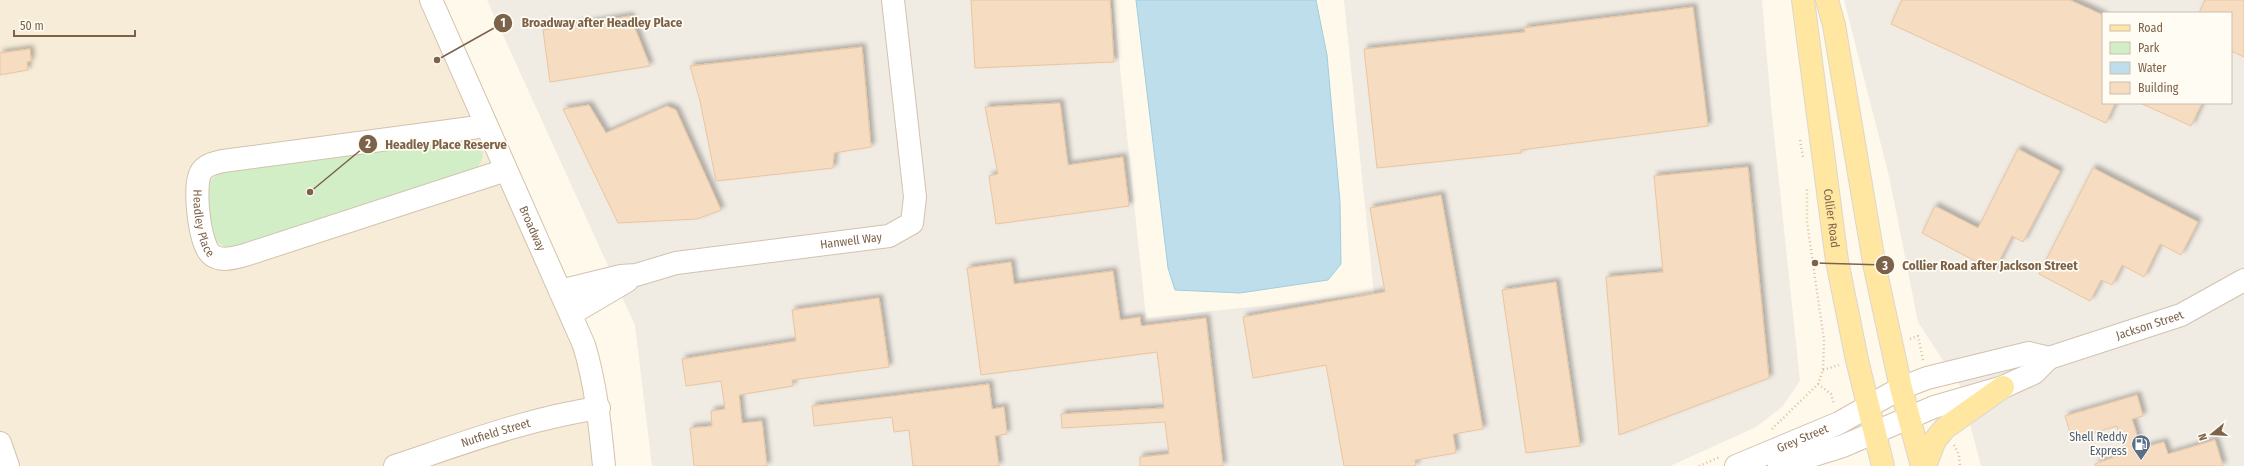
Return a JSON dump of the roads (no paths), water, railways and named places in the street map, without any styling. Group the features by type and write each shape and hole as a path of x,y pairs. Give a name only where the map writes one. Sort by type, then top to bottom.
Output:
{"main road":[{"name":"Collier Road","path":"1803,0 1837,261 1868,407 1883,466"},
{"path":"1827,0 1834,25 1875,268 1901,388 1922,466"},
{"path":"1925,466 1935,440 1945,428 2003,387"}],"street":[{"name":"Broadway","path":"431,0 584,345 592,372 599,408 604,466"},
{"name":"Hanwell Way","path":"560,291 621,276 636,275 676,263 889,236 912,222 915,197 893,0"},
{"name":"Headley Place","path":"486,126 223,161 208,165 202,171 197,190 202,238 205,248 212,255 219,258 229,259 245,255 506,170"},
{"name":"Hanwell Way","path":"570,314 636,275"},
{"name":"Jackson Street","path":"1910,417 1940,405 2003,387 2034,373 2049,358 2180,315 2244,280"},
{"path":"1901,388 1927,378 2029,353 2049,358"},
{"name":"Grey Street","path":"1732,460 1839,423 1901,388"},
{"name":"Nutfield Street","path":"395,466 494,434 572,412 599,408"},
{"name":"Grey Street","path":"1779,466 1843,446 1875,434 1910,417"},
{"path":"0,443 8,466"}],"water":[{"path":"1136,0 1316,0 1327,55 1340,202 1341,264 1328,280 1240,293 1175,290 1168,268"}],"place":[{"name":"Broadway after Headley Place","path":"437,60"},
{"name":"Headley Place Reserve","path":"310,192"},
{"name":"Collier Road after Jackson Street","path":"1815,263"},
{"name":"Shell Reddy Express","path":"2141,461"}]}
